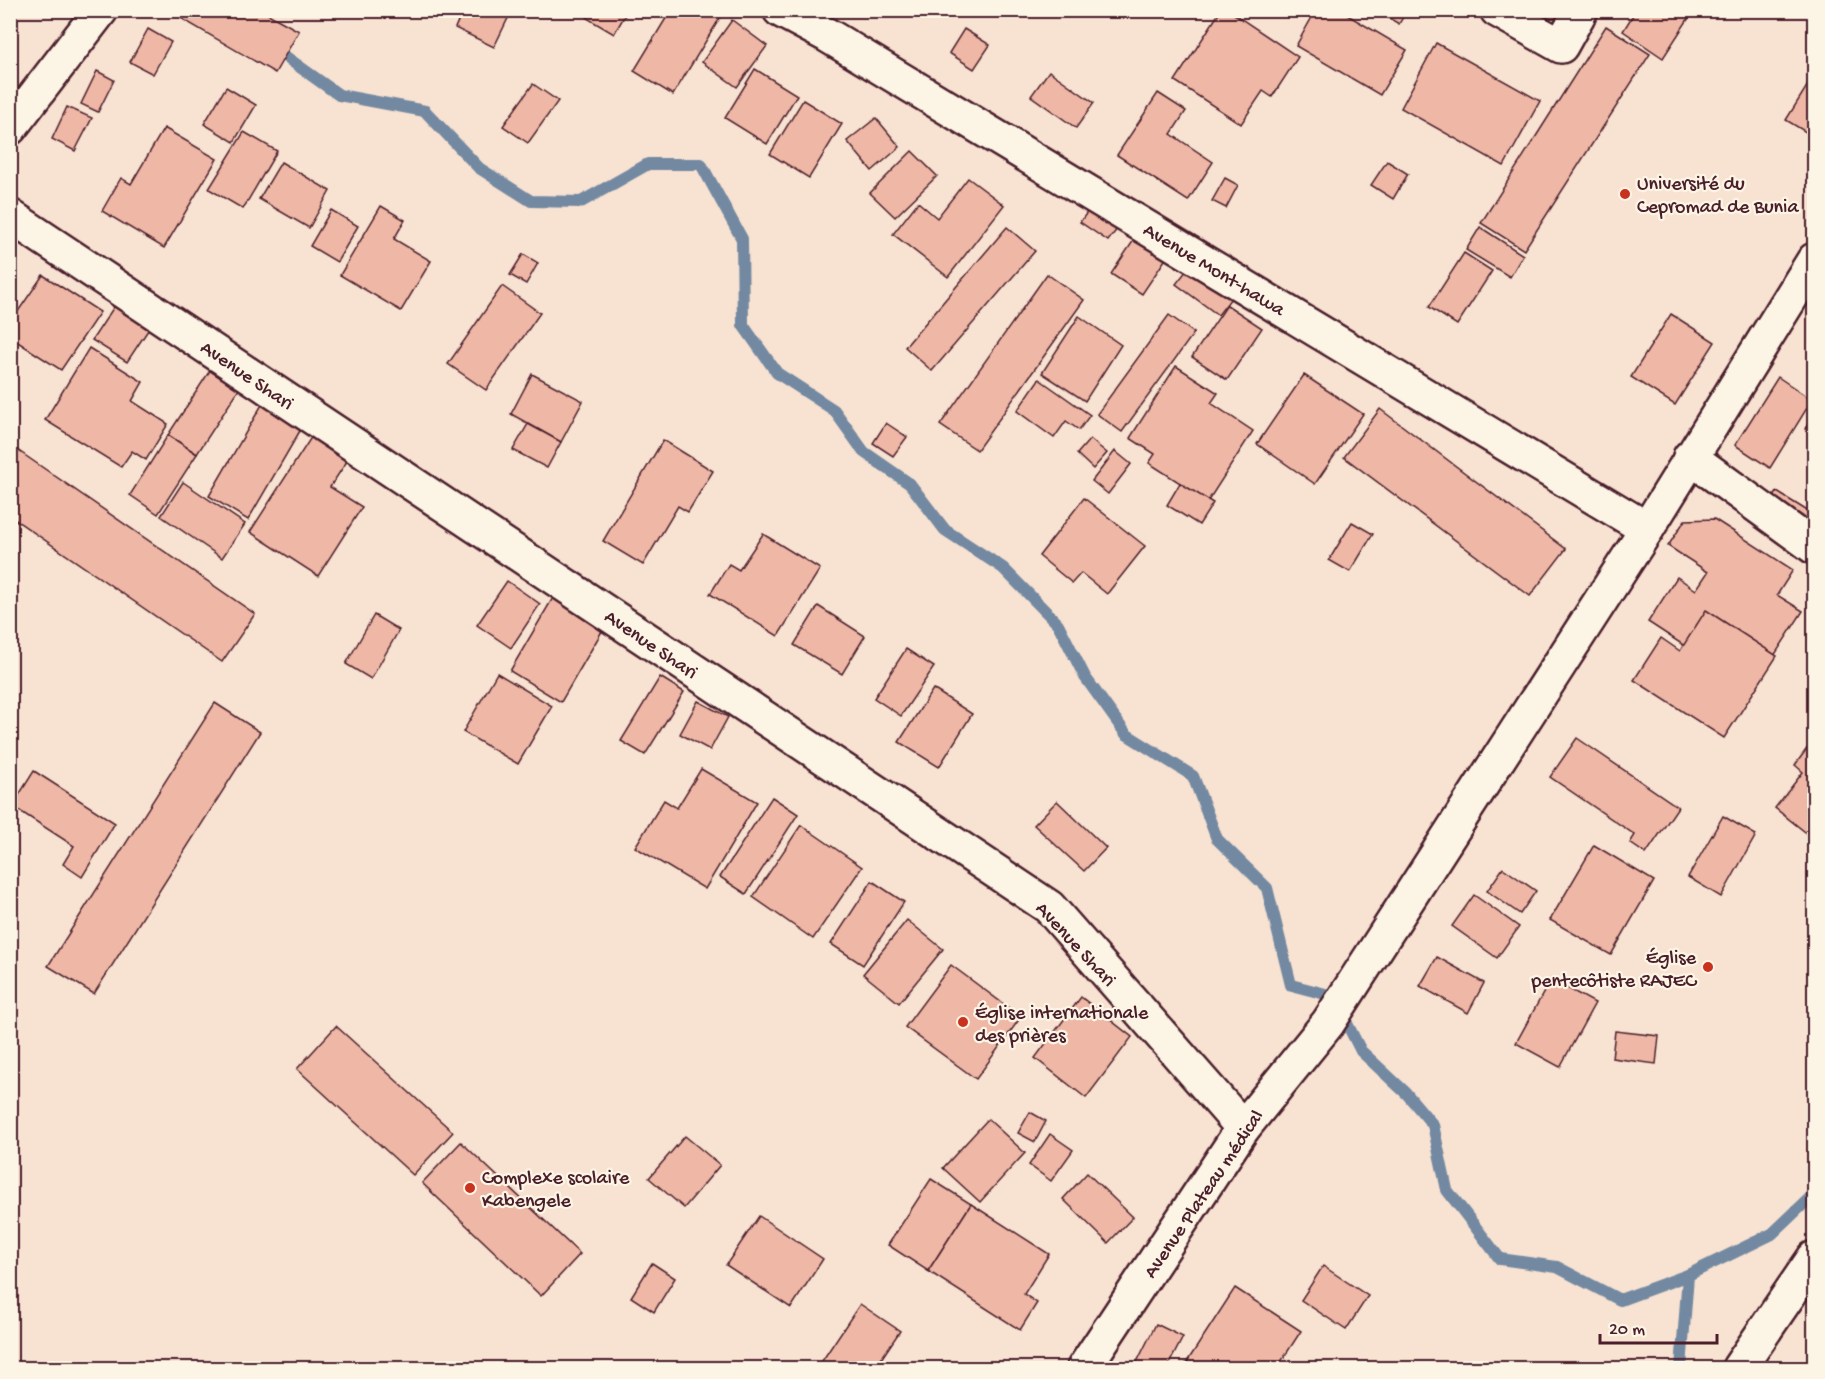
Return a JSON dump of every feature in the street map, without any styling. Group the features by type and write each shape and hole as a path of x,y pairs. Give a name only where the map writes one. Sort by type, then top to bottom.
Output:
{"street":[{"path":"10,128 101,10"},
{"name":"Avenue Mont-hawa","path":"780,10 827,35 1647,529"},
{"path":"1497,10 1560,46 1581,10"},
{"name":"Avenue Shari","path":"10,216 1049,907 1243,1128"},
{"name":"Avenue Plateau médical","path":"1084,1368 1243,1128 1328,1023 1647,529 1815,260"},
{"path":"1690,457 1815,547"},
{"path":"1739,1368 1815,1258"}],"building":[{"path":"167,10 269,10 268,14 299,31 275,73"},
{"path":"463,10 512,10 494,47 455,28"},
{"path":"591,10 628,10 614,34 587,18"},
{"path":"671,10 719,10 723,13 673,95 634,71"},
{"path":"1221,10 1228,10 1298,57 1272,97 1263,91 1241,124 1175,81"},
{"path":"1316,10 1339,10 1407,50 1380,95 1296,46"},
{"path":"1375,10 1407,10 1399,24"},
{"path":"1636,10 1694,10 1663,58 1623,31"},
{"path":"732,20 767,46 737,87 702,62"},
{"path":"1606,26 1650,54 1524,250 1481,223"},
{"path":"148,29 171,42 153,74 130,62"},
{"path":"964,29 990,45 974,69 949,53"},
{"path":"1436,43 1540,101 1504,166 1401,108"},
{"path":"755,69 797,95 767,144 725,118"},
{"path":"97,71 114,80 98,112 81,104"},
{"path":"1049,71 1094,103 1076,128 1031,96"},
{"path":"1814,75 1814,137 1786,120"},
{"path":"533,84 558,101 528,143 503,126"},
{"path":"226,87 256,105 234,142 204,124"},
{"path":"1158,93 1186,111 1171,134 1213,162 1188,201 1117,155"},
{"path":"803,100 842,124 809,178 770,154"},
{"path":"67,107 92,118 75,151 52,139"},
{"path":"876,118 900,147 872,171 847,141"},
{"path":"164,128 217,159 164,248 102,211 121,178 131,184"},
{"path":"244,132 277,151 243,209 209,189"},
{"path":"912,151 937,176 895,217 870,193"},
{"path":"1387,161 1408,174 1393,199 1371,185"},
{"path":"281,162 330,191 309,228 259,199"},
{"path":"968,178 1004,205 948,277 893,234 918,202 937,218"},
{"path":"1225,178 1238,185 1226,208 1212,201"},
{"path":"1096,200 1124,220 1108,241 1080,222"},
{"path":"381,206 405,220 394,239 431,261 401,311 340,275"},
{"path":"331,210 358,226 337,262 310,246"},
{"path":"1007,227 1035,251 932,371 905,347"},
{"path":"1480,227 1523,255 1510,277 1466,250"},
{"path":"1138,234 1169,254 1142,294 1111,274"},
{"path":"1464,253 1492,271 1457,325 1429,307"},
{"path":"523,254 538,263 526,284 510,275"},
{"path":"1194,261 1235,293 1218,315 1176,284"},
{"path":"1047,274 1084,300 977,450 940,425"},
{"path":"43,275 100,312 61,370 10,337 10,323"},
{"path":"502,286 540,313 486,390 448,364"},
{"path":"125,290 160,312 127,362 92,340"},
{"path":"1227,305 1262,328 1227,380 1192,357"},
{"path":"1671,314 1715,342 1675,405 1631,377"},
{"path":"1169,315 1194,333 1122,432 1097,414"},
{"path":"1079,316 1121,345 1085,401 1042,373"},
{"path":"89,348 143,382 132,401 168,424 146,460 132,451 121,467 45,420"},
{"path":"220,355 249,374 197,454 168,435"},
{"path":"1176,366 1218,393 1211,403 1253,431 1208,501 1149,463 1155,454 1130,438"},
{"path":"532,374 583,401 561,442 511,414"},
{"path":"1304,375 1363,414 1315,484 1257,444"},
{"path":"1778,377 1812,400 1770,468 1735,445"},
{"path":"1039,379 1090,415 1079,430 1066,421 1054,438 1017,411"},
{"path":"271,389 311,412 248,520 209,496"},
{"path":"1380,409 1566,549 1530,596 1344,457"},
{"path":"1814,414 1814,435 1805,429"},
{"path":"321,422 357,446 330,487 362,507 318,576 250,532"},
{"path":"886,423 907,437 893,456 873,443"},
{"path":"528,424 561,442 547,468 513,450"},
{"path":"168,435 197,454 158,514 130,495"},
{"path":"1090,439 1107,453 1093,469 1077,454"},
{"path":"663,440 713,471 688,512 678,506 643,565 603,541"},
{"path":"10,445 255,614 222,662 10,516"},
{"path":"1115,451 1131,464 1108,494 1092,481"},
{"path":"183,482 245,524 222,558 161,516"},
{"path":"1180,483 1213,503 1199,525 1167,505"},
{"path":"1777,492 1814,515 1814,555 1759,520"},
{"path":"1084,498 1145,546 1107,594 1081,573 1072,583 1039,556"},
{"path":"1714,519 1793,570 1777,595 1803,611 1752,690 1648,622 1677,577 1696,590 1708,572 1668,546 1685,520"},
{"path":"1352,522 1373,534 1350,572 1329,560"},
{"path":"763,534 820,569 778,636 710,594 729,564 739,570"},
{"path":"507,581 540,604 511,648 477,625"},
{"path":"554,596 605,626 561,702 510,671"},
{"path":"818,606 865,636 842,674 794,645"},
{"path":"1706,610 1777,656 1724,738 1634,680 1661,638 1680,651"},
{"path":"374,615 399,630 371,679 346,664"},
{"path":"906,649 934,667 901,716 874,698"},
{"path":"497,673 552,706 518,764 463,732"},
{"path":"660,677 684,692 645,755 621,741"},
{"path":"933,689 972,714 939,767 899,742"},
{"path":"698,701 728,717 710,750 680,734"},
{"path":"215,703 260,732 94,994 48,966"},
{"path":"1577,738 1678,807 1646,854 1630,843 1635,835 1550,777"},
{"path":"1814,739 1814,839 1775,808 1803,772 1795,765"},
{"path":"701,769 757,802 705,889 635,847 664,800 677,808"},
{"path":"34,771 115,823 82,877 63,864 74,846 12,806"},
{"path":"772,797 798,814 746,894 720,877"},
{"path":"1057,801 1106,848 1084,871 1034,825"},
{"path":"1723,816 1756,835 1721,897 1688,877"},
{"path":"801,825 862,867 813,939 753,897"},
{"path":"1594,845 1654,881 1611,955 1550,920"},
{"path":"1503,868 1536,891 1520,914 1487,891"},
{"path":"872,881 904,902 863,965 831,944"},
{"path":"1474,895 1519,927 1497,958 1452,926"},
{"path":"907,920 943,949 899,1003 863,974"},
{"path":"1437,957 1484,983 1468,1013 1420,986"},
{"name":"Église internationale des prières","path":"951,965 1021,1017 976,1079 905,1027"},
{"path":"1551,979 1595,1003 1560,1067 1516,1043"},
{"path":"1081,997 1132,1037 1086,1098 1035,1058"},
{"path":"336,1026 453,1132 413,1175 297,1069"},
{"path":"1615,1031 1659,1036 1656,1064 1612,1058"},
{"path":"1030,1112 1046,1121 1035,1142 1018,1133"},
{"path":"988,1119 1025,1153 980,1202 943,1168"},
{"path":"1050,1134 1073,1150 1051,1181 1029,1165"},
{"path":"685,1136 720,1165 684,1208 649,1178"},
{"path":"461,1142 580,1254 541,1296 422,1183"},
{"path":"1087,1173 1133,1217 1108,1243 1063,1199"},
{"path":"931,1179 971,1204 928,1271 888,1245"},
{"path":"971,1204 1049,1254 1024,1294 1037,1303 1020,1330 928,1271"},
{"path":"759,1216 823,1259 791,1308 726,1265"},
{"path":"652,1263 675,1278 654,1312 631,1297"},
{"path":"1323,1266 1368,1296 1346,1330 1301,1300"},
{"path":"1235,1288 1301,1331 1277,1368 1183,1368"},
{"path":"860,1304 900,1331 875,1368 818,1367"},
{"path":"1156,1324 1183,1337 1167,1368 1134,1368"}],"waterway":[{"path":"272,47 339,95 425,111 479,168 531,201 581,202 648,164 701,164 742,239 743,325 777,373 834,410 864,452 910,484 945,530 1003,568 1058,624 1085,677 1126,734 1193,776 1217,839 1267,888 1291,985 1333,996 1361,1051 1406,1093 1433,1125 1447,1190 1500,1259 1557,1267 1620,1300 1688,1275 1772,1234 1814,1194"},
{"path":"1681,1368 1688,1275"}],"place":[{"name":"Université du Cepromad de Bunia","path":"1625,194"},
{"name":"Église pentecôtiste RAJEC","path":"1708,967"},
{"name":"Église internationale des prières","path":"963,1022"},
{"name":"Complexe scolaire Kabengele","path":"470,1188"}]}
